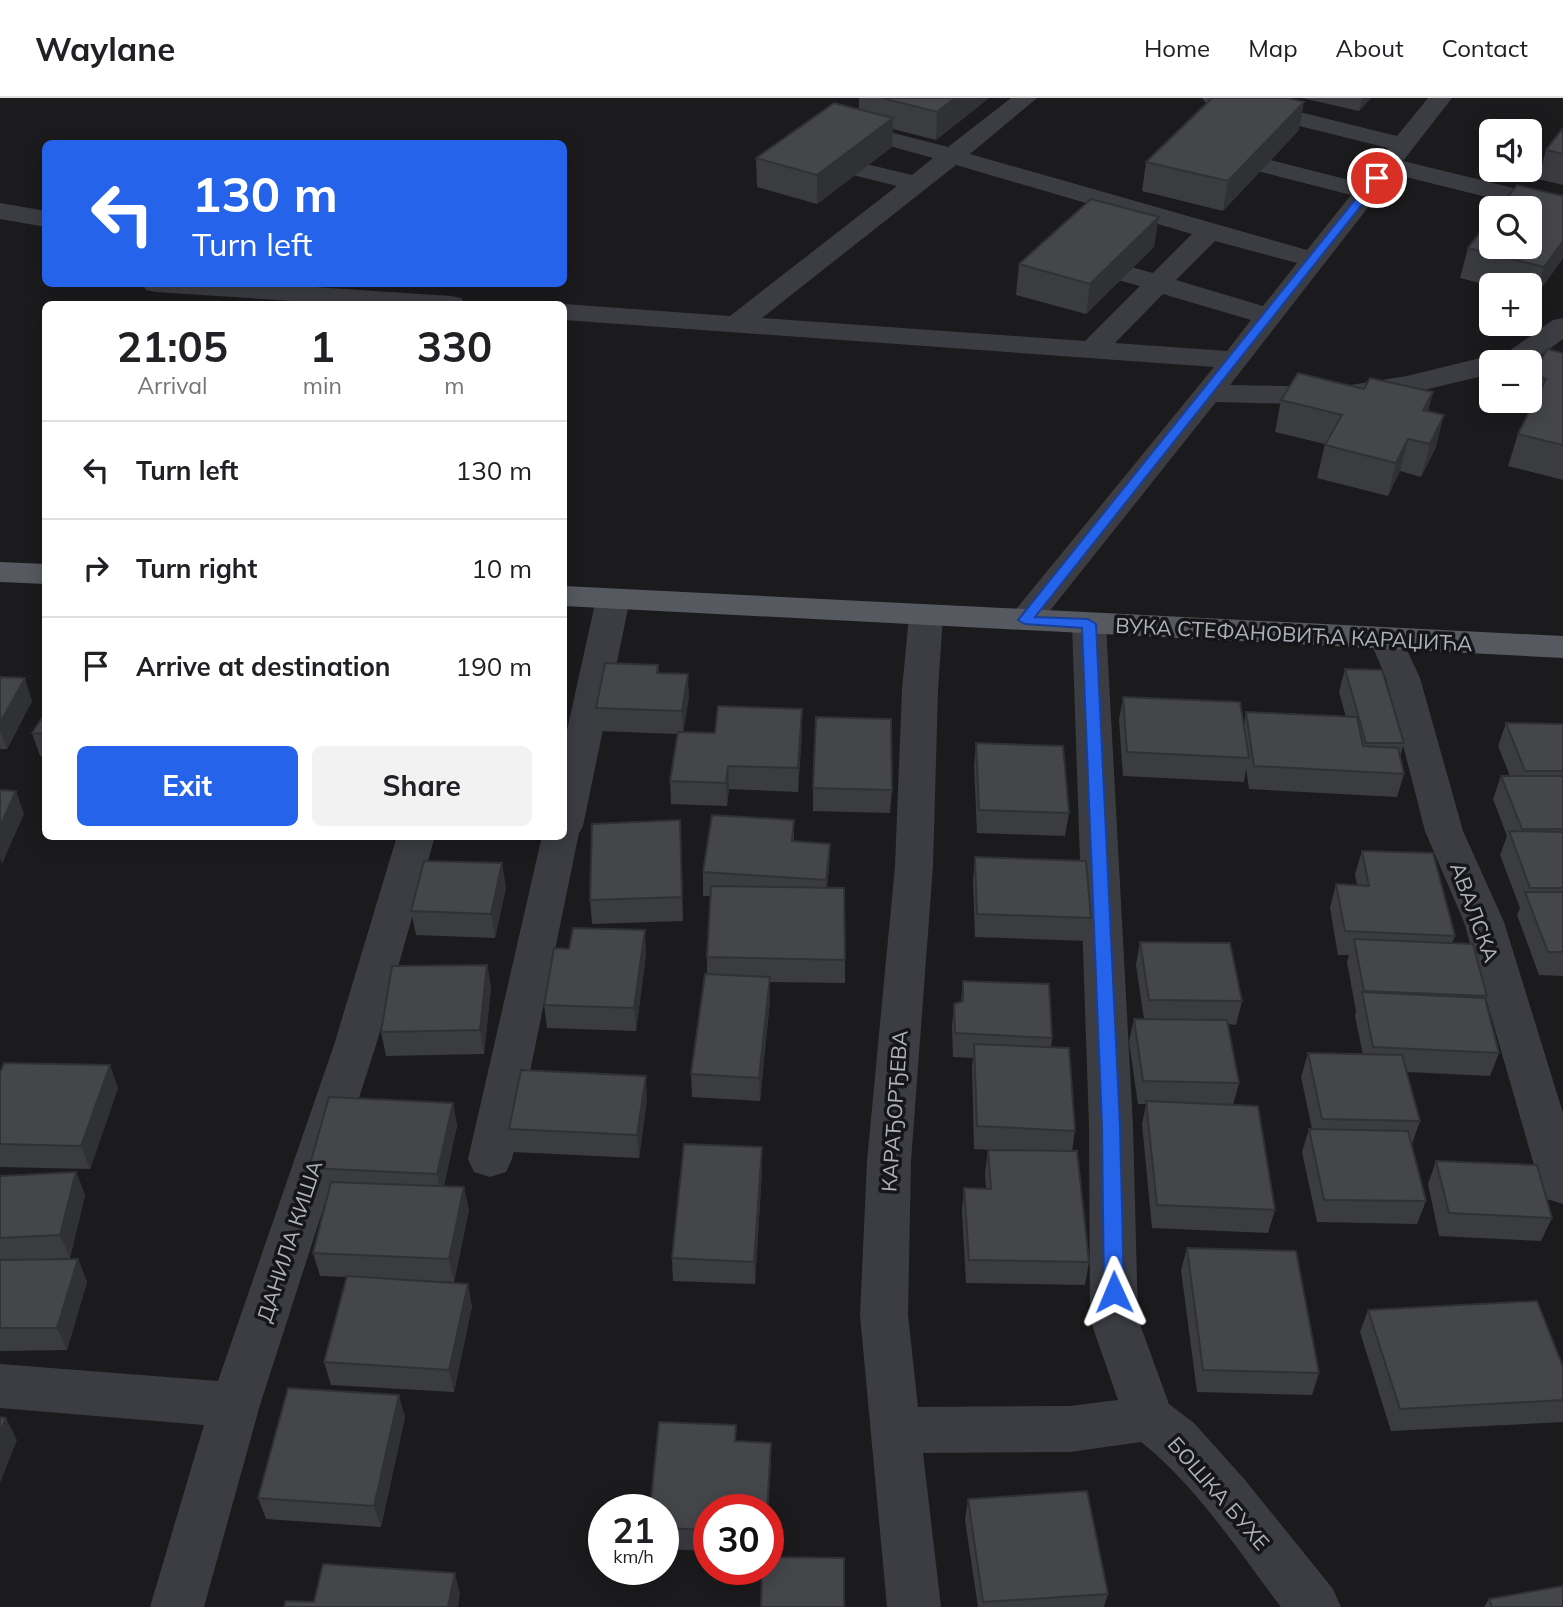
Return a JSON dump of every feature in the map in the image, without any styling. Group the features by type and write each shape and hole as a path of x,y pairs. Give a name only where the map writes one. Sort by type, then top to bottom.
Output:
{"main road":[{"path":"0,572 42,574"},
{"name":"ВУКА СТЕФАНОВИЋА КАРАЏИЋА","path":"567,596 1563,647"}],"street":[{"path":"734,325 1025,98"},
{"path":"1214,98 1563,208"},
{"path":"1025,620 1235,360 1440,98"},
{"path":"874,142 882,137 1314,260"},
{"path":"1266,166 1367,192"},
{"path":"862,170 917,184"},
{"path":"0,211 42,218"},
{"path":"1092,350 1210,231"},
{"path":"1127,274 1269,317"},
{"path":"200,287 408,301"},
{"path":"567,312 1235,360"},
{"path":"1530,350 1563,326"},
{"path":"1208,393 1338,396 1407,385 1479,368"},
{"path":"567,812 613,599"},
{"name":"КАРАЂОРЂЕВА","path":"914,1607 884,1315 888,1161 914,866 919,690 926,615"},
{"path":"894,1430 1070,1429 1149,1418 1114,1319 1111,1126 1088,624"},
{"name":"АВАЛСКА","path":"1386,638 1403,678 1444,831 1484,922 1563,1186"},
{"name":"ДАНИЛА КИША","path":"177,1607 235,1405 355,1045 415,840"},
{"path":"490,1159 560,840"},
{"path":"0,1386 235,1405"},
{"name":"БОШКА БУХЕ","path":"1149,1418 1176,1439 1227,1497 1314,1607"}],"building":[{"path":"882,98 955,98 937,112"},
{"path":"1212,98 1288,98 1304,102 1228,181 1146,162"},
{"path":"834,103 893,118 817,175 756,158"},
{"path":"1563,128 1563,154 1546,150"},
{"path":"1517,185 1563,196 1563,241 1544,267 1512,259 1542,259 1542,196 1508,196"},
{"path":"1091,199 1159,217 1090,284 1019,264"},
{"path":"1479,234 1479,251 1468,248"},
{"path":"1547,349 1563,353 1563,445 1518,434 1529,413 1542,413 1542,387 1546,379 1542,377 1542,359"},
{"path":"1298,373 1364,389 1370,378 1433,392 1423,410 1444,415 1430,444 1408,439 1396,463 1325,445 1342,415 1281,400"},
{"path":"605,663 658,665 657,673 688,674 682,711 596,708"},
{"path":"1345,669 1382,670 1404,743 1366,743"},
{"path":"0,677 25,678 0,723"},
{"path":"1123,697 1240,702 1249,758 1127,752"},
{"path":"718,706 802,709 798,768 728,766 726,783 670,781 678,732 715,733"},
{"path":"1246,712 1357,717 1363,746 1398,748 1404,774 1254,766"},
{"path":"816,717 891,719 892,790 813,788"},
{"path":"42,718 42,734 32,733"},
{"path":"1506,723 1563,724 1563,771 1525,771"},
{"path":"976,743 1063,746 1069,813 979,810"},
{"path":"1501,776 1563,776 1563,829 1522,829"},
{"path":"0,790 16,791 0,826"},
{"path":"712,815 794,820 792,841 830,844 826,880 703,872"},
{"path":"680,820 682,897 590,900 592,824"},
{"path":"1509,831 1563,832 1563,888 1530,888"},
{"path":"1362,851 1433,853 1455,936 1345,931 1336,884 1369,886"},
{"path":"975,857 1086,861 1091,918 977,914"},
{"path":"424,861 502,863 491,914 411,911"},
{"path":"711,886 844,888 845,960 707,957"},
{"path":"1525,892 1563,892 1563,952 1548,952"},
{"path":"573,928 645,930 634,1008 544,1005 554,948 569,949"},
{"path":"1354,939 1473,944 1487,996 1364,991"},
{"path":"1140,942 1230,943 1242,1001 1149,1000"},
{"path":"487,965 480,1030 381,1032 392,966"},
{"path":"705,974 770,977 759,1078 691,1074"},
{"path":"963,981 1049,984 1052,1038 955,1033 954,1004 963,1001"},
{"path":"1362,992 1485,998 1499,1053 1373,1047"},
{"path":"1134,1019 1227,1020 1239,1083 1143,1081"},
{"path":"974,1044 1069,1048 1075,1131 977,1126"},
{"path":"1308,1053 1402,1055 1420,1121 1322,1119"},
{"path":"4,1063 110,1065 81,1146 0,1144 0,1073"},
{"path":"521,1070 646,1076 637,1135 509,1129"},
{"path":"329,1097 453,1103 437,1174 309,1168"},
{"path":"1146,1101 1258,1106 1275,1210 1157,1205"},
{"path":"1309,1129 1408,1131 1426,1201 1324,1200"},
{"path":"684,1144 762,1147 754,1262 672,1258"},
{"path":"988,1150 1077,1151 1089,1262 969,1260 964,1188 991,1189"},
{"path":"1436,1161 1537,1165 1552,1218 1449,1213"},
{"path":"76,1172 60,1235 0,1238 0,1176"},
{"path":"331,1182 464,1187 449,1259 313,1253"},
{"path":"1187,1248 1296,1251 1319,1373 1203,1370"},
{"path":"78,1259 57,1328 0,1328 0,1260"},
{"path":"347,1276 468,1284 449,1370 324,1362"},
{"path":"1537,1301 1563,1367 1563,1400 1400,1409 1368,1310"},
{"path":"288,1388 399,1395 374,1506 258,1498"},
{"path":"0,1417 6,1418 0,1432"},
{"path":"659,1422 736,1425 735,1441 771,1443 768,1494 693,1494 693,1529 679,1529 679,1494 652,1494"},
{"path":"1087,1491 1108,1594 983,1602 968,1499"},
{"path":"784,1557 844,1558 844,1607 761,1607 762,1585 784,1585"},
{"path":"323,1564 455,1573 448,1607 284,1607 286,1601 314,1602"},
{"path":"1563,1586 1563,1607 1492,1607 1489,1599"}],"route":[{"path":"1114,1292 1111,1126 1088,624 1025,620 1235,360 1377,178"}]}
